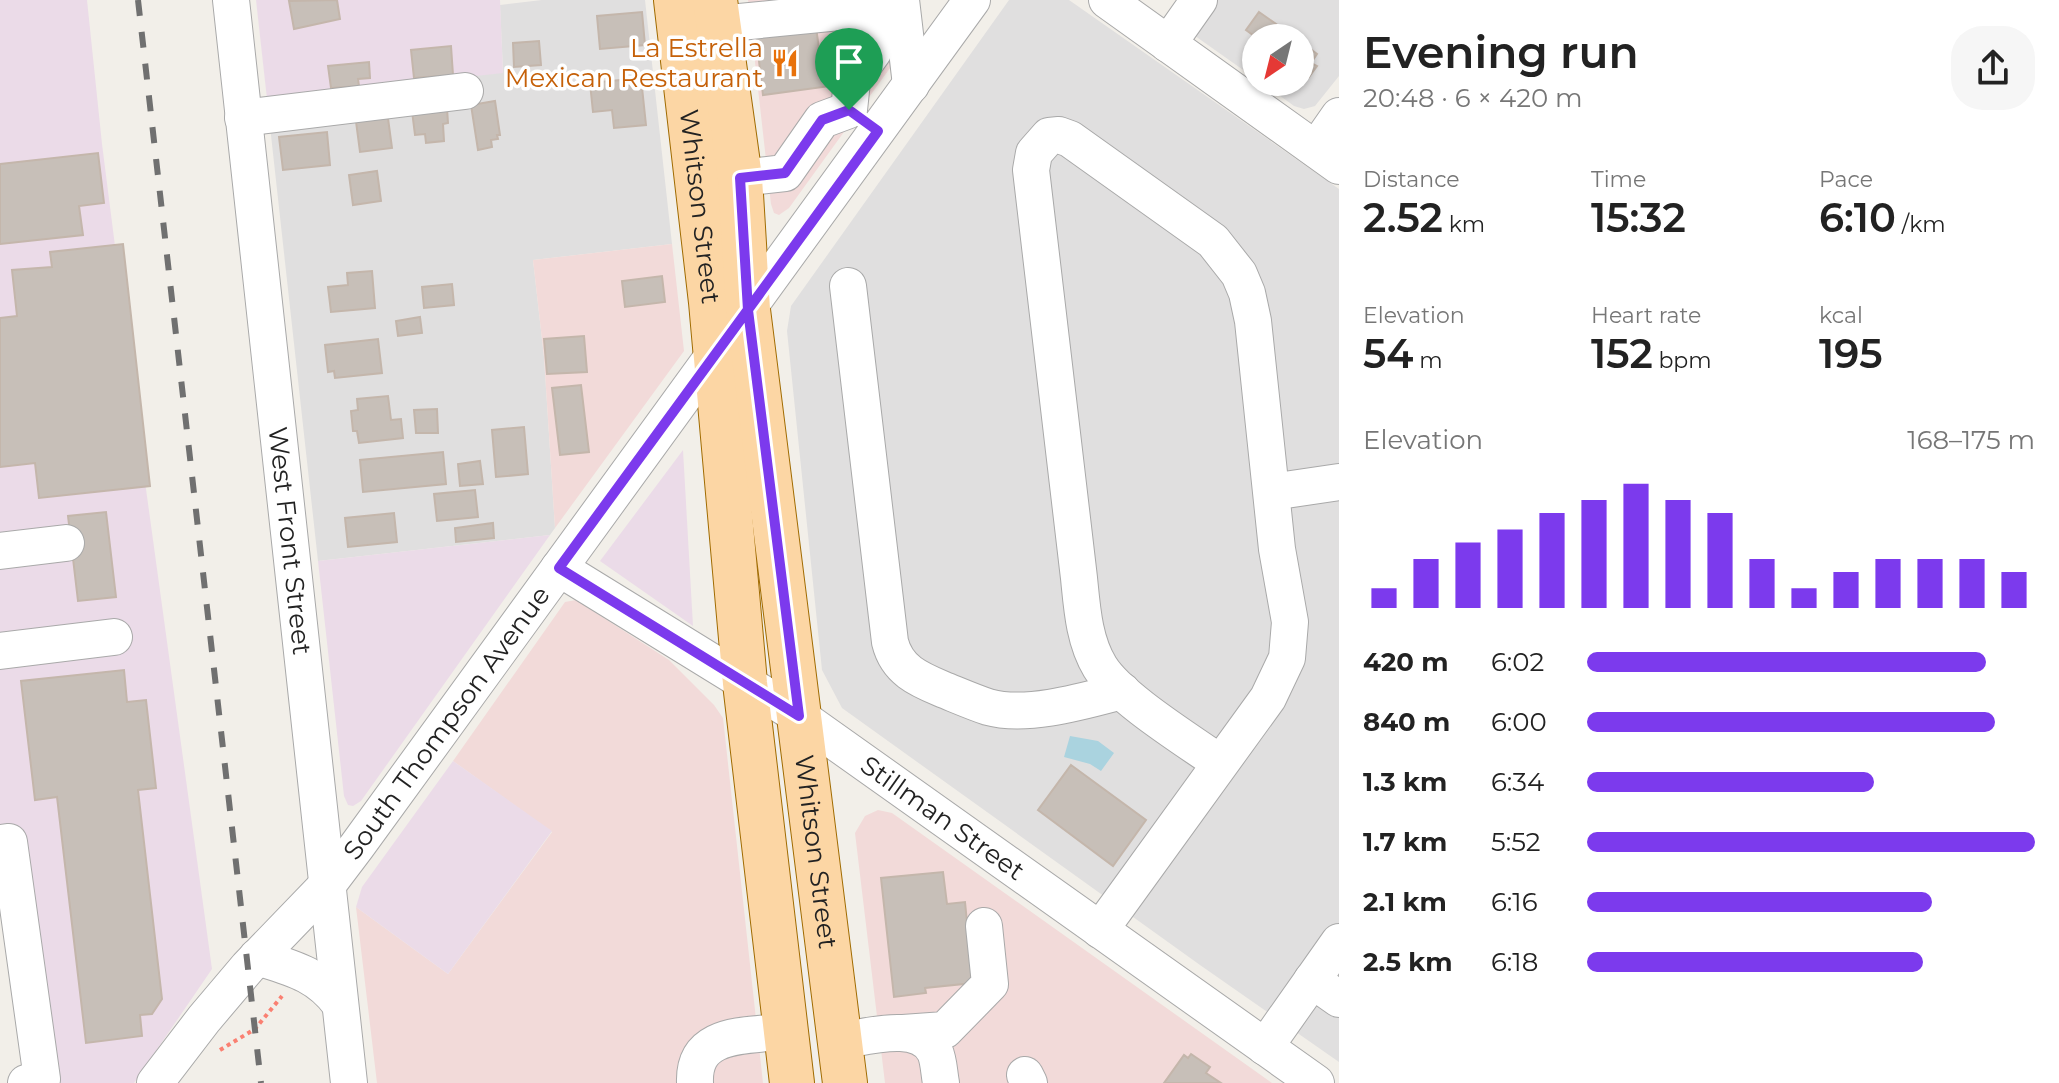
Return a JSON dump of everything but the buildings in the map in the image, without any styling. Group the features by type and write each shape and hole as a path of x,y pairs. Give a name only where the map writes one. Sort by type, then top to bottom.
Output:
{"main road":[{"name":"Whitson Street","path":"676,0 716,355 745,683 792,1083"},
{"name":"Whitson Street","path":"717,12 740,178 748,310 843,1062"},
{"path":"786,1031 815,1083"}],"street":[{"name":"West Front Street","path":"231,0 349,1083"},
{"name":"South Thompson Avenue","path":"155,1083 257,957 329,883 972,0"},
{"path":"1107,0 1327,157 1339,116"},
{"path":"1168,44 1199,0"},
{"path":"890,5 911,85"},
{"path":"717,12 890,5"},
{"path":"849,110 852,81 873,52 890,5"},
{"path":"243,118 465,91"},
{"path":"849,110 878,131"},
{"path":"740,178 785,173 822,120 849,110"},
{"path":"1100,930 1268,698 1287,658 1290,622 1277,549 1253,321 1239,274 1213,241 1070,139 1059,135 1049,136 1034,153 1031,170 1088,636 1100,666 1122,691 1220,763"},
{"path":"848,286 894,657 921,680 1004,710 1078,703 1122,691"},
{"path":"1272,492 1339,482"},
{"path":"0,551 66,543"},
{"name":"Stillman Street","path":"559,568 799,716 1316,1083"},
{"path":"0,651 114,637"},
{"path":"0,839 9,842 42,1079 26,1083"},
{"path":"843,1062 903,1033 945,1030 990,984 984,926"},
{"path":"1265,1047 1326,990 1339,942"},
{"path":"257,957 301,971 328,987 340,1004"},
{"path":"695,1083 695,1067 699,1057 715,1043 786,1031"},
{"path":"903,1033 920,1036 933,1048 941,1083"}],"path":[{"path":"209,1057 255,1029 284,993"}],"shaded area":[{"path":"0,0 87,0 146,489 212,969 134,1083 28,1083 0,887"},
{"path":"256,0 500,0 503,73 267,99"},
{"path":"542,0 645,0 672,244 533,260 544,357 555,528 550,535 318,561 267,99 503,72 500,5"},
{"path":"748,0 901,0 906,46 789,208 779,215 774,213 771,204"},
{"path":"1009,0 1069,0 1339,189 1339,1062 842,708 822,670 787,331 791,306"},
{"path":"1199,0 1339,0 1339,76 1315,106 1304,109 1294,106 1280,96 1314,96 1314,24 1242,24 1242,69 1181,26"},
{"path":"672,244 684,351 555,528 544,357 533,260"},
{"path":"683,450 693,626 600,561"},
{"path":"550,535 361,801 353,806 348,805 344,796 318,561"},
{"path":"576,600 669,660 723,718 763,1083 377,1083 356,907 448,974 552,832 453,761 565,602"},
{"path":"453,761 552,831 448,974 356,907 362,887"},
{"path":"878,810 892,813 1272,1083 885,1083 855,833 865,816"}],"water":[{"path":"1070,736 1098,741 1114,753 1101,771 1090,764 1064,757"}],"railway":[{"path":"138,0 261,1083"}],"place":[{"name":"La Estrella Mexican Restaurant","path":"785,63"}],"route":[{"path":"849,110 822,120 785,173 740,178 748,310 799,716 559,568 716,355 748,310 878,131 849,110"}]}
